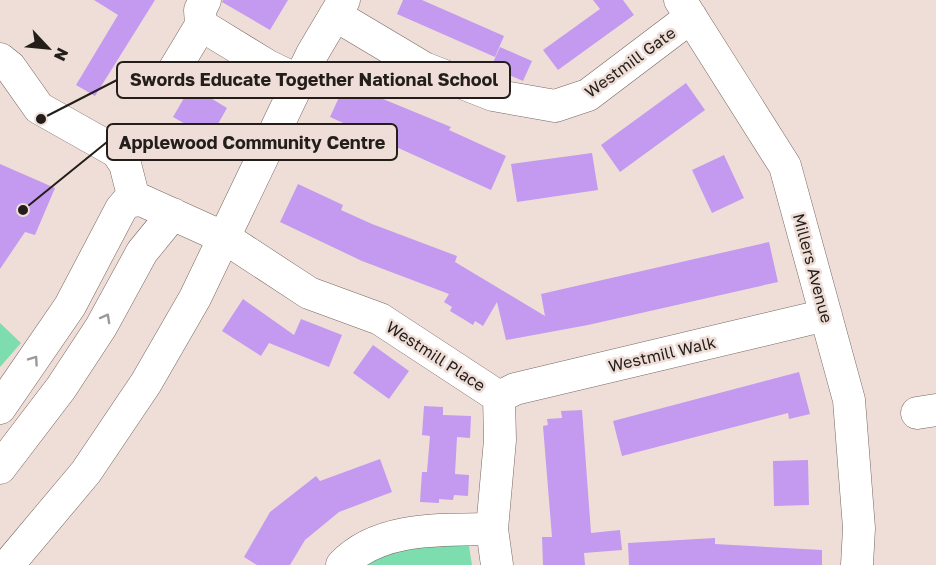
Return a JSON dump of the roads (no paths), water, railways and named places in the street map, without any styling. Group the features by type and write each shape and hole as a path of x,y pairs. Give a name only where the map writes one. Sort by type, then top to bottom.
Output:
{"street":[{"name":"Westmill Gate","path":"340,8 424,68 493,95 555,106 588,95 686,8"},
{"path":"19,562 86,472 146,383 195,298 299,81 340,8"},
{"name":"Millers Avenue","path":"686,8 785,166 849,400 859,528 857,565"},
{"path":"168,80 203,12 268,66 299,81"},
{"path":"0,59 10,67 39,108 117,153 125,164 134,199 121,209 70,306 0,408"},
{"name":"Westmill Place","path":"134,199 225,238 309,293 380,320 499,398 500,440 492,529 497,565"},
{"path":"0,468 61,388 101,327 142,252 173,214"},
{"name":"Westmill Walk","path":"499,398 515,389 826,315"},
{"path":"342,565 351,556 385,537 432,531 492,529"}],"place":[{"name":"Swords Educate Together National School","path":"41,119"},
{"name":"Applewood Community Centre","path":"23,210"}]}
